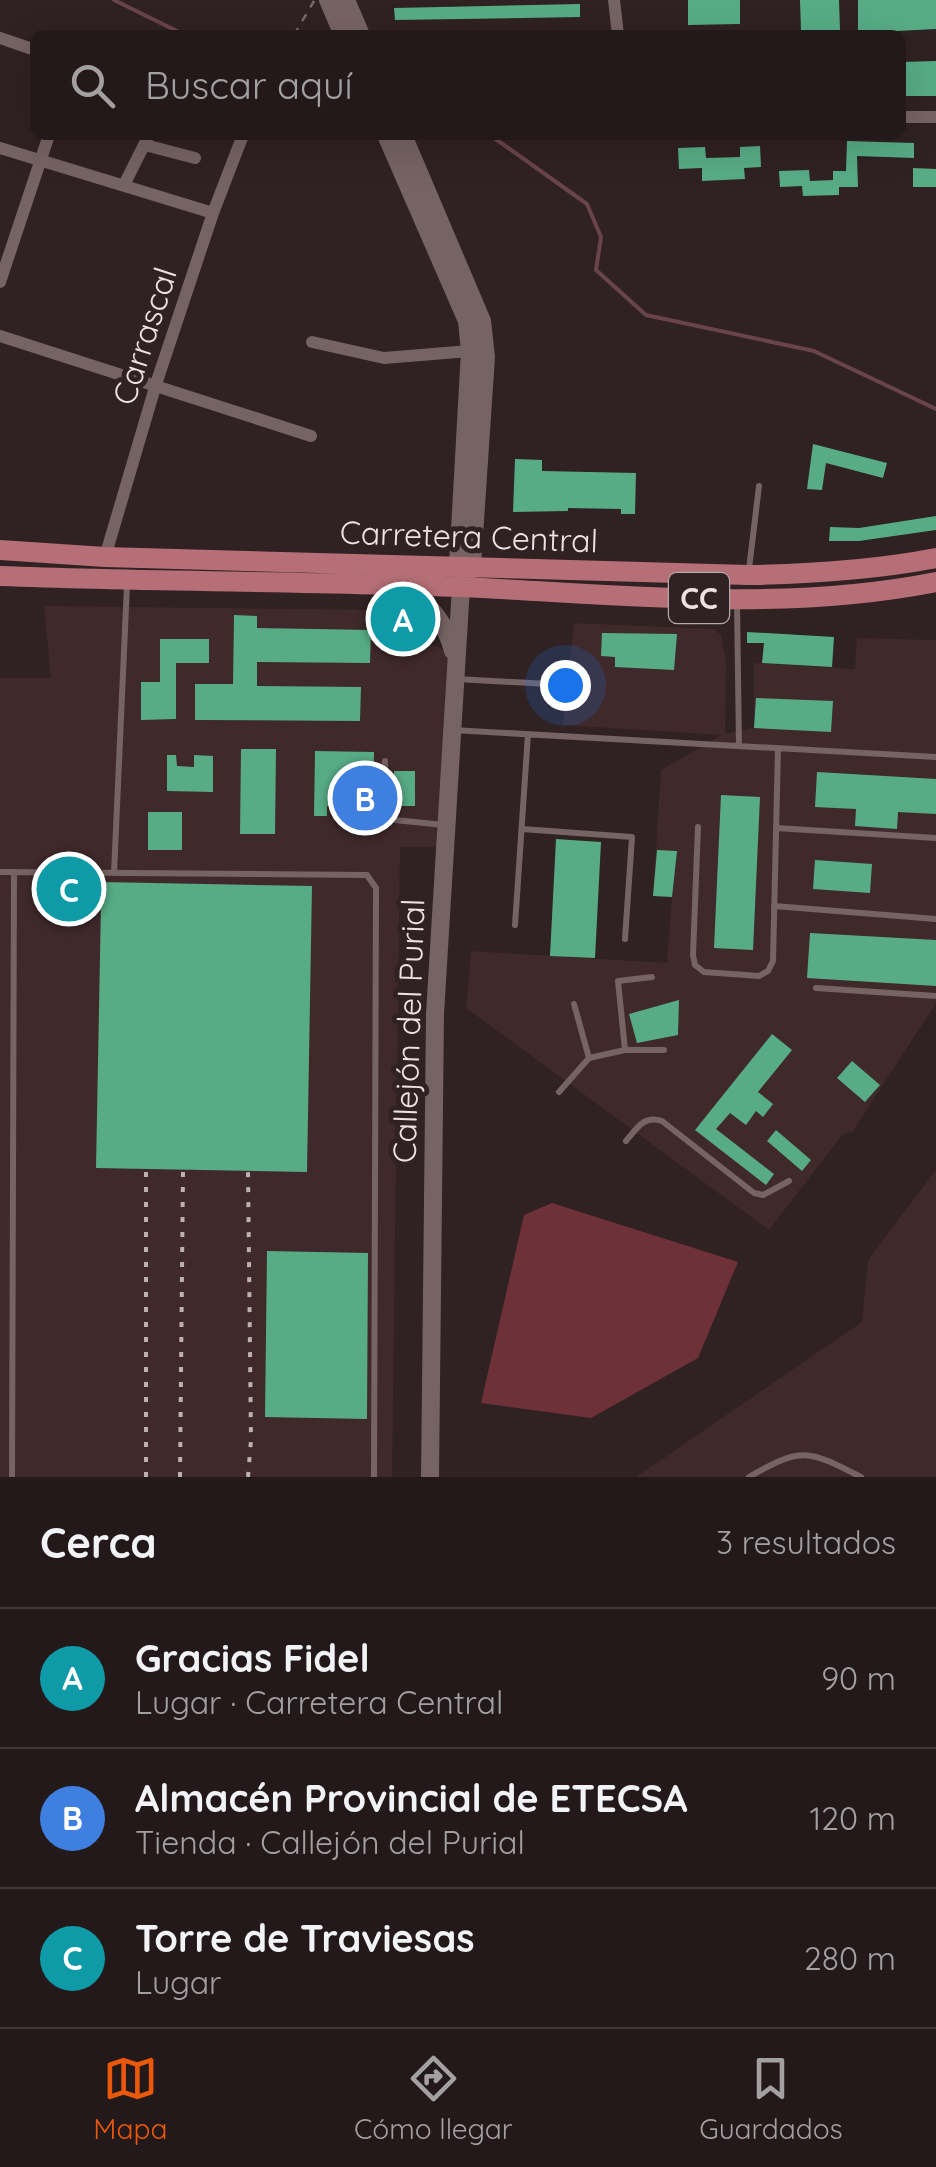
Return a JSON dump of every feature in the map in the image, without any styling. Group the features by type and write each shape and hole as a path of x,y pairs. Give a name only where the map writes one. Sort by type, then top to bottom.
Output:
{"main road":[{"path":"328,0 341,30"},
{"path":"346,0 359,30"},
{"path":"388,140 467,321 470,352 465,565"},
{"path":"406,140 482,320 486,357 465,565"},
{"name":"Carretera Central","path":"0,550 105,557 748,575 888,568 936,558"},
{"name":"Callejón del Purial","path":"430,1477 435,1014 465,565"},
{"path":"737,600 748,575"},
{"name":"Carretera Central","path":"0,576 402,585 737,600 896,590 936,582"},
{"path":"402,585 438,616 450,639 455,670"}],"street":[{"path":"614,0 617,30"},
{"path":"0,38 30,48"},
{"path":"906,117 936,117"},
{"path":"0,282 47,140"},
{"path":"124,185 147,140 196,158"},
{"name":"Carrascal","path":"105,557 156,384 241,140"},
{"path":"0,148 213,212"},
{"path":"0,336 311,436"},
{"path":"312,342 384,358 470,352"}],"lane":[{"path":"748,575 759,486"},
{"path":"114,873 127,581"},
{"path":"737,600 739,746"},
{"path":"455,670 549,684"},
{"path":"451,730 936,757"},
{"path":"515,926 528,734"},
{"path":"698,828 692,954 695,965 704,972 759,976 768,971 773,961 778,748"},
{"path":"385,761 385,819 446,826"},
{"path":"776,828 936,838"},
{"path":"522,830 632,837 625,939"},
{"path":"0,872 367,875 373,880 374,1477"},
{"path":"12,1477 14,872"},
{"path":"774,906 936,920"},
{"path":"625,1050 618,981 652,977"},
{"path":"816,988 936,996"},
{"path":"574,1004 589,1058"},
{"path":"558,1092 589,1058 625,1050 664,1050"},
{"path":"626,1140 644,1120 653,1118 754,1193 763,1195 789,1181"},
{"path":"748,1477 786,1456 808,1454 861,1477"}],"path":[{"path":"297,30 314,0"}],"shaded area":[{"path":"44,606 388,610 423,641 442,649 449,660 437,847 400,847 392,1477 0,1477 0,678 51,678"},
{"path":"574,623 714,629 721,635 726,661 725,734 754,728 754,663 855,669 857,638 936,640 936,1003 853,1131 842,1135 769,1230 466,1008 471,951 667,963 672,898 653,896 661,770 722,735 563,725"},
{"path":"936,1170 936,1477 636,1477 862,1322 868,1260"},
{"path":"552,1203 738,1262 698,1358 591,1418 481,1403 524,1215"}],"building":[{"path":"688,0 740,0 740,24 688,25"},
{"path":"800,0 839,0 840,30 801,30"},
{"path":"858,0 936,0 936,29 858,30"},
{"path":"580,4 580,17 395,20 394,8"},
{"path":"936,61 936,96 906,96 906,62"},
{"path":"847,141 914,143 914,158 857,156 858,187 839,187 839,195 803,196 802,186 780,187 779,171 809,170 810,181 833,180 833,171 846,171"},
{"path":"760,146 761,167 744,168 745,179 702,181 702,168 679,169 678,148 705,147 706,158 740,157 740,147"},
{"path":"913,168 936,169 936,187 913,187"},
{"path":"813,444 887,463 883,478 826,463 822,490 807,489"},
{"path":"515,459 542,460 542,471 636,473 635,514 621,514 621,509 568,508 513,512"},
{"path":"936,516 936,530 859,541 829,541 830,527 859,528"},
{"path":"234,615 257,616 257,628 371,630 370,663 257,662 257,686 361,687 360,721 195,720 195,684 233,684"},
{"path":"747,632 834,637 832,667 762,663 764,643 747,643"},
{"path":"602,633 677,634 674,670 615,667 615,657 601,656"},
{"path":"160,639 209,639 209,663 176,663 176,719 141,720 141,682 160,682"},
{"path":"756,698 833,701 831,732 754,728"},
{"path":"241,749 276,749 275,834 240,834"},
{"path":"315,751 374,752 373,807 327,806 327,816 314,816"},
{"path":"167,755 176,755 177,766 194,767 194,755 213,756 213,792 167,791"},
{"path":"394,771 415,771 415,806 394,806"},
{"path":"817,772 936,779 936,814 898,812 897,829 855,826 856,809 815,807"},
{"path":"721,795 760,797 753,950 714,948"},
{"path":"148,812 182,812 182,850 148,850"},
{"path":"556,839 601,842 595,958 550,956"},
{"path":"657,850 677,851 672,897 653,896"},
{"path":"815,860 872,864 870,893 813,889"},
{"path":"53,883 312,886 307,1172 96,1168 101,903 53,902"},
{"path":"810,933 936,940 936,986 807,978"},
{"path":"679,1000 678,1035 637,1043 629,1014"},
{"path":"772,1034 792,1050 758,1092 773,1104 763,1117 756,1111 746,1125 730,1113 716,1129 774,1174 766,1185 695,1130"},
{"path":"852,1061 880,1085 865,1102 837,1078"},
{"path":"776,1130 811,1160 802,1171 767,1141"},
{"path":"267,1251 368,1253 367,1419 265,1417"}],"waterway":[{"path":"114,0 175,30"},
{"path":"497,140 587,204 601,237 596,270 646,315 814,351 936,409"}],"railway":[{"path":"146,1169 146,1477"},
{"path":"180,1477 183,1170"},
{"path":"248,1171 248,1477"}],"place":[{"name":"Gracias Fidel","path":"403,619"},
{"name":"Almacén Provincial de ETECSA","path":"365,798"},
{"name":"Torre de Traviesas","path":"69,889"}]}
